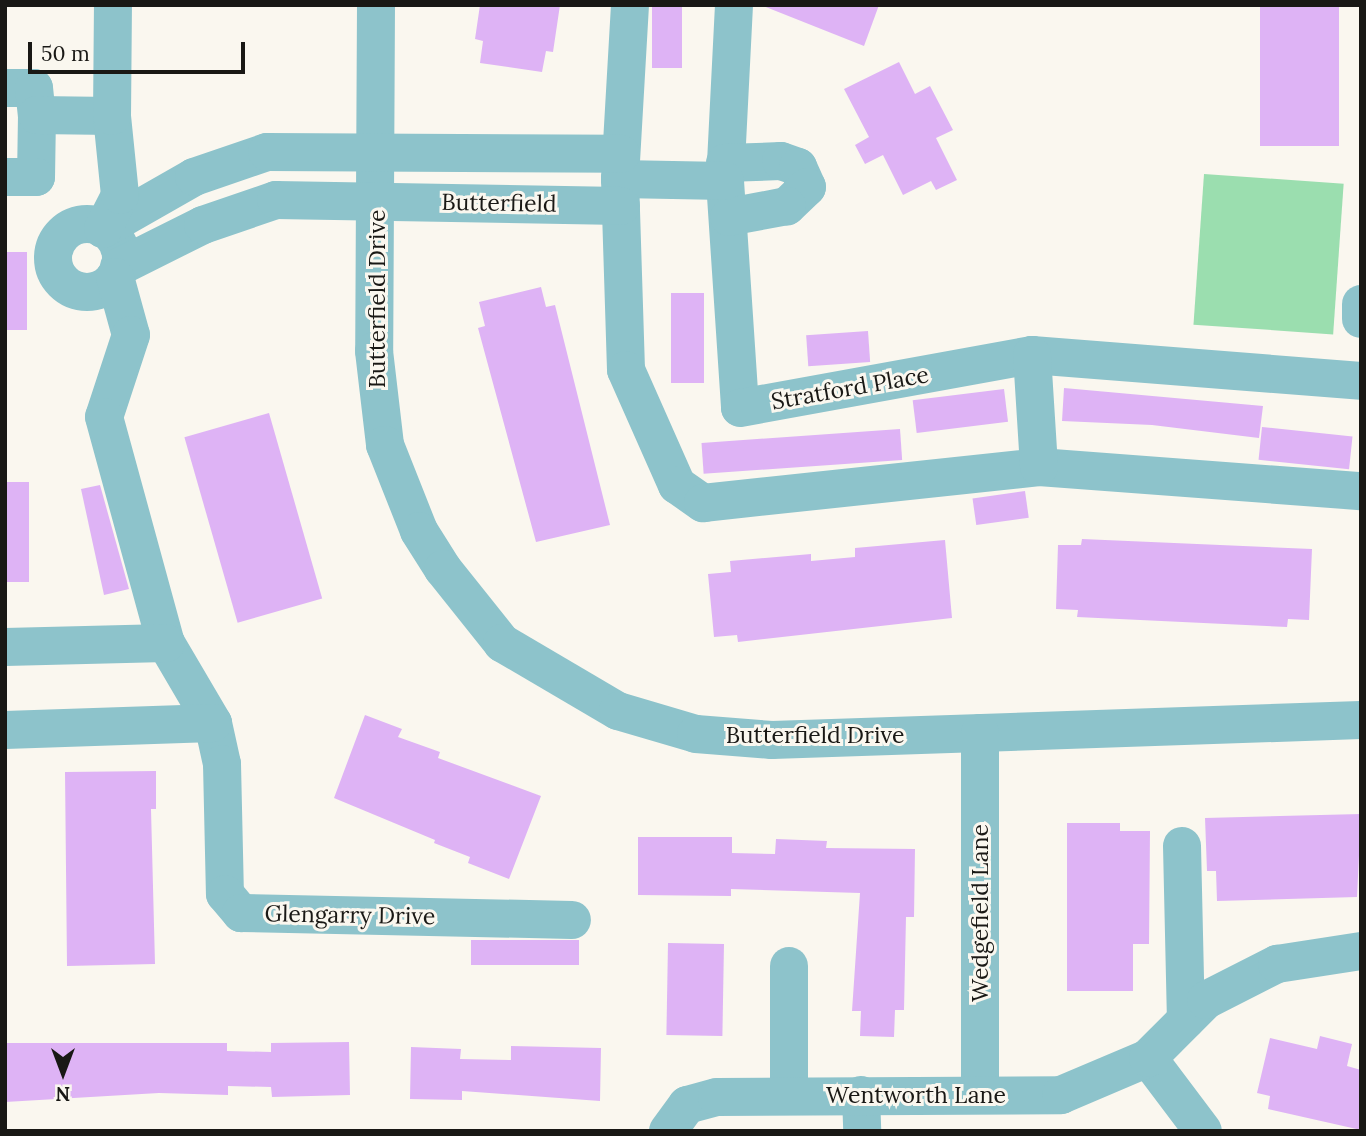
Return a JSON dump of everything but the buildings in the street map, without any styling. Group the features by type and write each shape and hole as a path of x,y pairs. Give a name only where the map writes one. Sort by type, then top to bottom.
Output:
{"street":[{"path":"103,229 120,195 112,116 113,5"},
{"name":"Butterfield Drive","path":"376,5 374,351 385,445 419,531 443,569 502,643 618,711 696,734 772,740 1361,720"},
{"path":"630,5 621,179 626,370 677,485 703,503 1039,467 1361,491"},
{"name":"Stratford Place","path":"734,5 726,187 740,408 1032,355 1361,381"},
{"path":"5,88 34,88 37,115 36,177 5,177"},
{"path":"37,115 112,116"},
{"path":"376,153 267,152 194,177 103,229 81,225 61,235 55,245 53,267 65,285 86,292 97,291 117,272 203,225 276,200 376,201"},
{"name":"Butterfield","path":"376,153 621,179 726,187"},
{"name":"Butterfield","path":"376,201 621,179"},
{"name":"Glengarry Drive","path":"103,229 118,245 117,272 131,335 104,417 166,643 213,723 222,764 225,894 241,913 572,919"},
{"path":"1361,304 1361,319"},
{"path":"1032,355 1039,467"},
{"path":"5,647 166,643"},
{"path":"5,730 213,723"},
{"name":"Wedgefield Lane","path":"979,1094 980,733"},
{"path":"1182,846 1186,1020"},
{"path":"1203,1131 1148,1058 1206,1000 1277,964 1361,951"},
{"path":"789,966 789,1096"},
{"name":"Wentworth Lane","path":"674,1121 707,1097 789,1096 862,1113 979,1094 1061,1095 1148,1058"}],"green space":[{"path":"1204,174 1344,184 1333,334 1193,325"}]}
